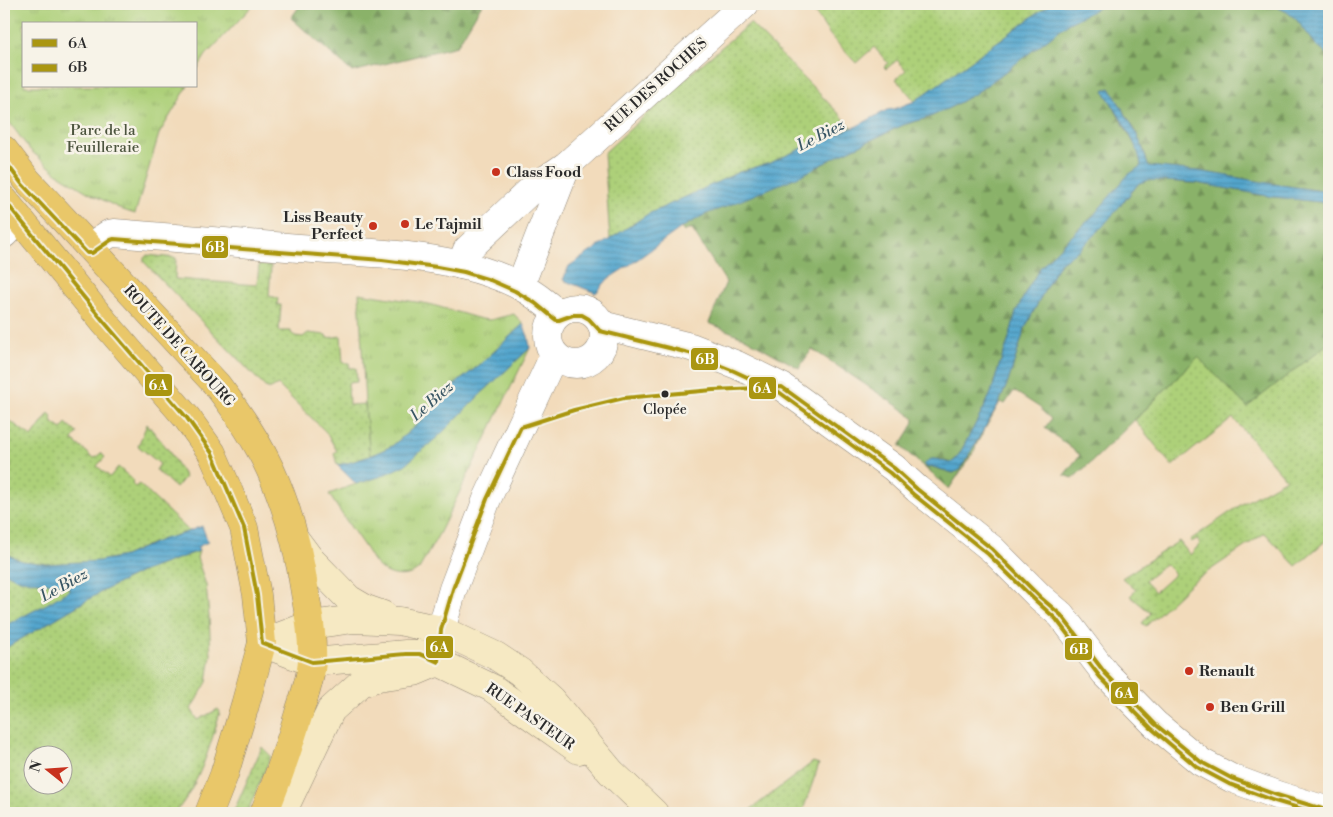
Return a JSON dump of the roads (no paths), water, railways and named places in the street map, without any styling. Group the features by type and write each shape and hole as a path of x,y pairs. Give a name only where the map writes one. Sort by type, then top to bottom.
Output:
{"main road":[{"name":"ROUTE DE CABOURG","path":"4,150 27,180 217,385 236,410 270,469 282,499 303,577 310,626 312,662 287,752 264,813"},
{"path":"9,218 105,323 188,418 212,453 244,528 257,595 262,643 224,775 209,813"},
{"path":"294,539 310,559 349,599 366,609 399,621"},
{"name":"RUE PASTEUR","path":"262,643 310,626 354,619 399,621 441,630 496,656 520,672 550,700 611,772 654,813"},
{"name":"RUE PASTEUR","path":"262,643 312,662 420,654 492,688 611,772"},
{"path":"282,813 331,710 361,684 378,677 414,672 438,662"}],"street":[{"name":"RUE DES ROCHES","path":"462,265 467,250 526,194 568,165 745,4"},
{"name":"RUE DES ROCHES","path":"520,286 568,165"},
{"path":"89,247 109,234 114,233 412,256 462,265 489,273 520,286 558,314"},
{"path":"578,308 588,310 597,316 602,325 605,336 602,348 595,357 585,363 574,365 563,362 554,355 549,345 548,334 551,323 558,314 567,309 578,308"},
{"path":"602,325 691,347 737,365 782,387 894,468 923,494 992,549 1040,597 1061,615 1105,673 1155,724 1201,762 1231,778 1329,811"},
{"path":"438,662 441,630 453,589 486,499 554,355"}],"water":[{"path":"1050,4 1106,4 1067,24 976,93 953,106 930,117 903,125 839,155 804,174 706,214 681,228 608,279 596,293 563,280 569,266 648,214 739,172 770,163 857,126 887,110 915,101"},
{"path":"1271,4 1329,4 1329,56 1318,47 1296,19"},
{"path":"1110,88 1142,145 1148,166 1198,171 1329,192 1329,203 1274,197 1197,183 1149,180 1139,183 1103,226 1080,249 1060,263 1025,328 1008,382 999,403 960,470 953,473 930,466 928,468 924,465 930,459 951,463 960,453 991,393 1016,312 1040,268 1093,216 1128,175 1141,166 1132,138 1104,91"},
{"path":"523,324 530,348 440,435 405,465 379,477 356,484 337,465 370,456 392,446 425,418 449,389 482,363"},
{"path":"202,526 208,542 197,547 199,551 141,572 101,592 4,649 4,626 70,590 67,585 20,580 4,572 4,553 22,561 46,564 99,561 124,556 163,539"}],"place":[{"name":"Class Food","path":"496,172"},
{"name":"Le Tajmil","path":"405,224"},
{"name":"Liss Beauty Perfect","path":"373,226"},
{"name":"Clopée","path":"665,394"},
{"name":"Renault","path":"1189,671"},
{"name":"Ben Grill","path":"1210,707"}],"park label":[{"name":"Parc de la Feuilleraie","path":"103,138"}],"water label":[{"name":"Le Biez","path":"821,135"},
{"name":"Le Biez","path":"432,401"},
{"name":"Le Biez","path":"64,585"}]}
